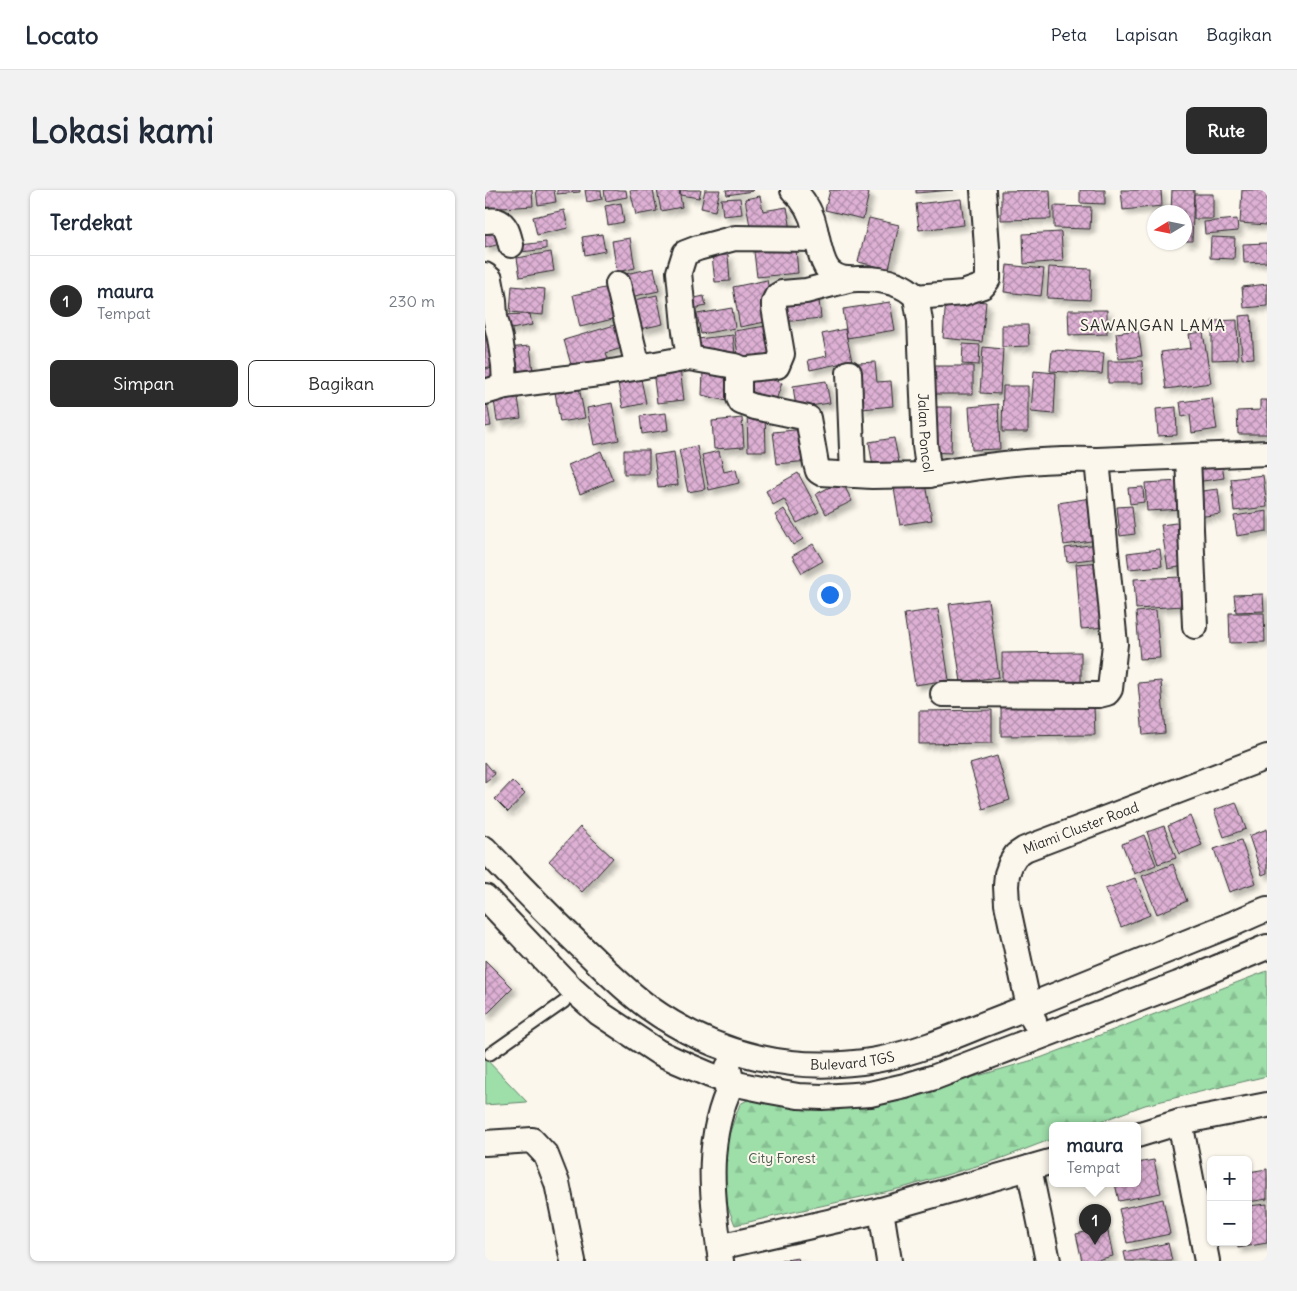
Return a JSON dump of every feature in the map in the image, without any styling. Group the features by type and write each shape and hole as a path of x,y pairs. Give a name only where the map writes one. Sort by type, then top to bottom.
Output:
{"street":[{"path":"793,190 808,208 829,271 838,278 849,280"},
{"path":"739,370 777,366 782,354 774,302 777,296 782,293 806,290 849,280 868,279 901,286 916,297 963,293 983,286 987,279 988,262 983,190"},
{"path":"485,221 501,223 505,227 511,245"},
{"path":"689,358 679,272 685,253 735,238 817,239"},
{"path":"485,275 490,279 500,338 495,389 606,373 689,358 735,366 739,370 739,398 741,402 755,407 808,418 818,471 821,473 872,476 929,475"},
{"path":"618,284 637,367"},
{"name":"Jalan Poncol","path":"916,297 920,322 925,445 929,475 1009,462 1267,453"},
{"path":"849,373 853,475"},
{"path":"1188,457 1195,626"},
{"path":"943,694 1099,695 1110,690 1115,644 1097,460"},
{"name":"Miami Cluster Road","path":"1039,1037 1029,1006 1007,904 1007,874 1016,855 1025,849 1267,757"},
{"name":"Bulevard TGS","path":"485,850 561,928 626,990 649,1008 696,1035 724,1048 771,1061 829,1065 855,1063 931,1045 1267,909"},
{"path":"485,897 572,989 599,1014 658,1052 733,1083 798,1096 822,1098 870,1094 935,1077 1178,984 1267,947"},
{"path":"724,1048 733,1083 719,1120 712,1166 713,1210 720,1254 1049,1162"},
{"path":"1141,1134 1180,1122 1267,1105"},
{"path":"1180,1122 1207,1261"},
{"path":"485,1143 532,1140 546,1155 557,1183 573,1261"},
{"path":"1029,1168 1048,1261"},
{"path":"881,1210 889,1261"}],"lane":[{"path":"490,1054 564,1002"}],"green space":[{"name":"City Forest","path":"1267,971 1267,1076 1145,1105 1099,1122 1049,1122 1049,1140 997,1160 902,1188 735,1225 722,1192 728,1137 740,1104 753,1097 838,1110 929,1090 1040,1058"},
{"path":"485,1058 527,1102 485,1105"}],"building":[{"path":"485,190 532,190 533,206 486,209"},
{"path":"536,190 554,190 556,202 538,205"},
{"path":"557,190 580,190 580,192 557,194"},
{"path":"585,190 601,190 602,199 587,202"},
{"path":"604,190 626,190 627,197 606,201"},
{"path":"630,190 653,190 657,211 636,215"},
{"path":"657,190 679,190 682,207 661,211"},
{"path":"681,190 701,190 699,198 680,195"},
{"path":"705,190 720,190 715,211 701,208"},
{"path":"726,190 753,190 753,191 727,195"},
{"path":"830,190 856,190 869,193 863,219 825,210"},
{"path":"916,190 954,190 916,193"},
{"path":"1050,190 1051,219 1001,220 1001,191"},
{"path":"1080,190 1105,190 1105,204 1080,203"},
{"path":"1121,190 1161,190 1162,205 1147,205 1147,208 1123,210"},
{"path":"1172,190 1194,190 1192,241 1192,205 1171,205"},
{"path":"1242,190 1267,190 1267,225 1240,223"},
{"path":"1194,194 1213,194 1213,219 1194,219"},
{"path":"760,196 763,211 787,207 791,230 752,237 745,199"},
{"path":"740,198 742,214 723,216 721,199"},
{"path":"961,199 964,225 919,230 916,204"},
{"path":"621,203 624,222 608,225 605,206"},
{"path":"1054,206 1091,207 1090,229 1054,228"},
{"path":"564,210 568,228 537,235 533,217"},
{"path":"869,218 899,225 889,269 858,262"},
{"path":"1237,219 1238,231 1205,234 1204,222"},
{"path":"496,225 500,244 485,248 485,228"},
{"path":"1061,232 1063,261 1024,264 1023,234"},
{"path":"602,234 605,251 585,255 582,237"},
{"path":"1211,237 1235,238 1234,259 1210,258"},
{"path":"630,238 635,268 617,272 612,241"},
{"path":"546,242 546,249 521,252 520,245"},
{"path":"1267,243 1267,262 1244,263 1243,244"},
{"path":"796,248 798,273 757,277 754,252"},
{"path":"551,252 554,271 520,277 517,258"},
{"path":"728,255 730,281 715,282 712,256"},
{"path":"1007,265 1044,269 1041,296 1004,292"},
{"path":"1049,267 1091,269 1090,300 1047,298"},
{"path":"654,268 659,291 630,297 625,274"},
{"path":"767,280 775,320 740,327 733,287"},
{"path":"1267,284 1267,306 1244,308 1242,287"},
{"path":"512,286 545,289 543,315 510,312"},
{"path":"609,287 617,318 580,327 573,295"},
{"path":"818,291 821,318 782,322 780,294"},
{"path":"657,295 663,324 640,329 634,300"},
{"path":"704,296 706,306 689,310 686,300"},
{"path":"946,298 986,302 982,342 943,338"},
{"path":"890,302 895,330 847,338 843,309"},
{"path":"732,308 735,328 701,334 697,314"},
{"path":"1068,310 1107,310 1107,334 1069,335"},
{"path":"530,314 532,325 501,331 498,315"},
{"path":"1251,315 1254,358 1242,359 1239,316"},
{"path":"1237,320 1238,359 1212,360 1212,321"},
{"path":"618,324 625,347 606,353 608,358 572,368 564,340"},
{"path":"1002,325 1028,325 1029,346 1002,347"},
{"path":"766,326 772,361 740,366 734,331"},
{"path":"496,328 502,364 485,368 485,330"},
{"path":"845,329 852,361 810,370 808,360 827,356 822,334"},
{"path":"1138,330 1142,356 1119,359 1116,333"},
{"path":"1203,332 1211,383 1166,389 1161,352 1191,348 1189,334"},
{"path":"733,335 735,354 700,359 697,339"},
{"path":"963,344 980,345 979,365 962,364"},
{"path":"530,346 533,372 509,375 506,348"},
{"path":"983,347 1003,349 1000,394 980,393"},
{"path":"1052,350 1104,353 1102,374 1050,371"},
{"path":"1108,361 1142,361 1143,383 1108,383"},
{"path":"875,362 877,382 891,381 893,406 862,409 858,363"},
{"path":"926,366 973,366 973,394 926,394"},
{"path":"497,368 499,381 485,383 485,369"},
{"path":"680,368 684,400 657,403 653,371"},
{"path":"703,371 737,375 735,403 702,395"},
{"path":"748,371 782,383 774,406 740,394"},
{"path":"1034,371 1056,373 1054,414 1031,412"},
{"path":"641,379 646,403 623,408 618,384"},
{"path":"826,381 830,403 796,408 793,386"},
{"path":"1003,386 1028,386 1028,432 1002,432"},
{"path":"579,387 585,418 560,422 555,392"},
{"path":"518,397 521,418 497,421 494,400"},
{"path":"1212,398 1217,429 1192,433 1190,415 1182,417 1180,402"},
{"path":"1260,400 1267,400 1267,434 1238,434 1237,411 1260,410"},
{"path":"485,401 487,401 491,426 485,427"},
{"path":"612,403 619,440 594,445 587,408"},
{"path":"998,404 1000,449 972,450 969,407"},
{"path":"928,407 952,407 951,453 927,452"},
{"path":"1176,407 1177,435 1158,436 1156,409"},
{"path":"666,413 668,430 642,434 640,416"},
{"path":"747,413 765,413 766,451 748,451"},
{"path":"742,418 744,447 714,449 712,421"},
{"path":"805,429 809,461 777,464 773,432"},
{"path":"894,438 899,463 873,467 869,442"},
{"path":"697,446 705,489 688,492 679,450"},
{"path":"624,450 649,450 649,474 624,474"},
{"path":"601,451 613,480 580,494 568,465"},
{"path":"719,451 724,472 736,469 739,483 709,490 702,455"},
{"path":"674,452 678,485 658,487 654,455"},
{"path":"1222,464 1224,478 1196,482 1194,469"},
{"path":"798,473 819,512 797,523 784,499 773,505 766,491"},
{"path":"1263,475 1267,507 1234,511 1231,479"},
{"path":"925,477 932,520 900,525 893,482"},
{"path":"842,481 852,501 826,514 816,494"},
{"path":"1181,481 1183,509 1147,511 1145,483"},
{"path":"1143,487 1144,502 1130,504 1128,488"},
{"path":"1218,489 1221,514 1197,517 1194,492"},
{"path":"1091,498 1097,540 1064,545 1058,503"},
{"path":"1132,506 1135,534 1120,536 1117,507"},
{"path":"784,509 803,539 793,545 775,515"},
{"path":"1267,511 1267,531 1237,536 1234,516"},
{"path":"1183,522 1190,565 1168,569 1161,525"},
{"path":"813,544 823,561 802,573 792,556"},
{"path":"1098,544 1099,558 1067,562 1065,548"},
{"path":"1160,549 1162,566 1129,569 1127,553"},
{"path":"1101,562 1107,627 1081,629 1076,564"},
{"path":"1181,577 1183,606 1136,609 1134,579"},
{"path":"1263,594 1264,611 1236,612 1234,595"},
{"path":"988,599 999,677 961,682 949,604"},
{"path":"938,609 949,680 915,685 904,614"},
{"path":"1156,610 1160,658 1140,659 1136,612"},
{"path":"1229,613 1264,613 1265,642 1230,643"},
{"path":"1081,652 1081,690 1002,691 1002,653"},
{"path":"1161,681 1165,733 1143,735 1138,683"},
{"path":"1094,705 1095,735 1001,736 1001,706"},
{"path":"992,710 992,743 919,744 919,711"},
{"path":"997,756 1010,800 983,809 970,764"},
{"path":"485,762 495,774 485,782"},
{"path":"512,781 525,794 508,812 495,799"},
{"path":"1236,802 1246,829 1224,837 1214,810"},
{"path":"1190,816 1202,845 1180,854 1168,826"},
{"path":"1164,826 1176,858 1158,864 1147,832"},
{"path":"580,827 613,858 582,892 549,861"},
{"path":"1267,829 1267,873 1262,875 1249,836"},
{"path":"1144,835 1156,865 1134,874 1122,844"},
{"path":"1241,840 1256,883 1229,892 1214,849"},
{"path":"1173,864 1187,901 1157,914 1142,876"},
{"path":"1135,878 1150,915 1121,927 1105,889"},
{"path":"485,960 513,988 485,1016"},
{"path":"1154,1160 1161,1193 1119,1201 1116,1187 1141,1187 1141,1162"},
{"path":"1267,1169 1267,1199 1252,1201 1252,1171"},
{"path":"1163,1199 1170,1234 1127,1243 1119,1209"},
{"path":"1267,1204 1267,1243 1252,1246 1252,1206"},
{"path":"1107,1227 1113,1256 1092,1261 1082,1261 1076,1234"},
{"path":"1168,1243 1172,1261 1126,1261 1124,1252"},
{"path":"798,1258 799,1261 779,1261"}],"place":[{"name":"maura","path":"1095,1245"}],"district":[{"name":"SAWANGAN LAMA","path":"1153,325"}]}
